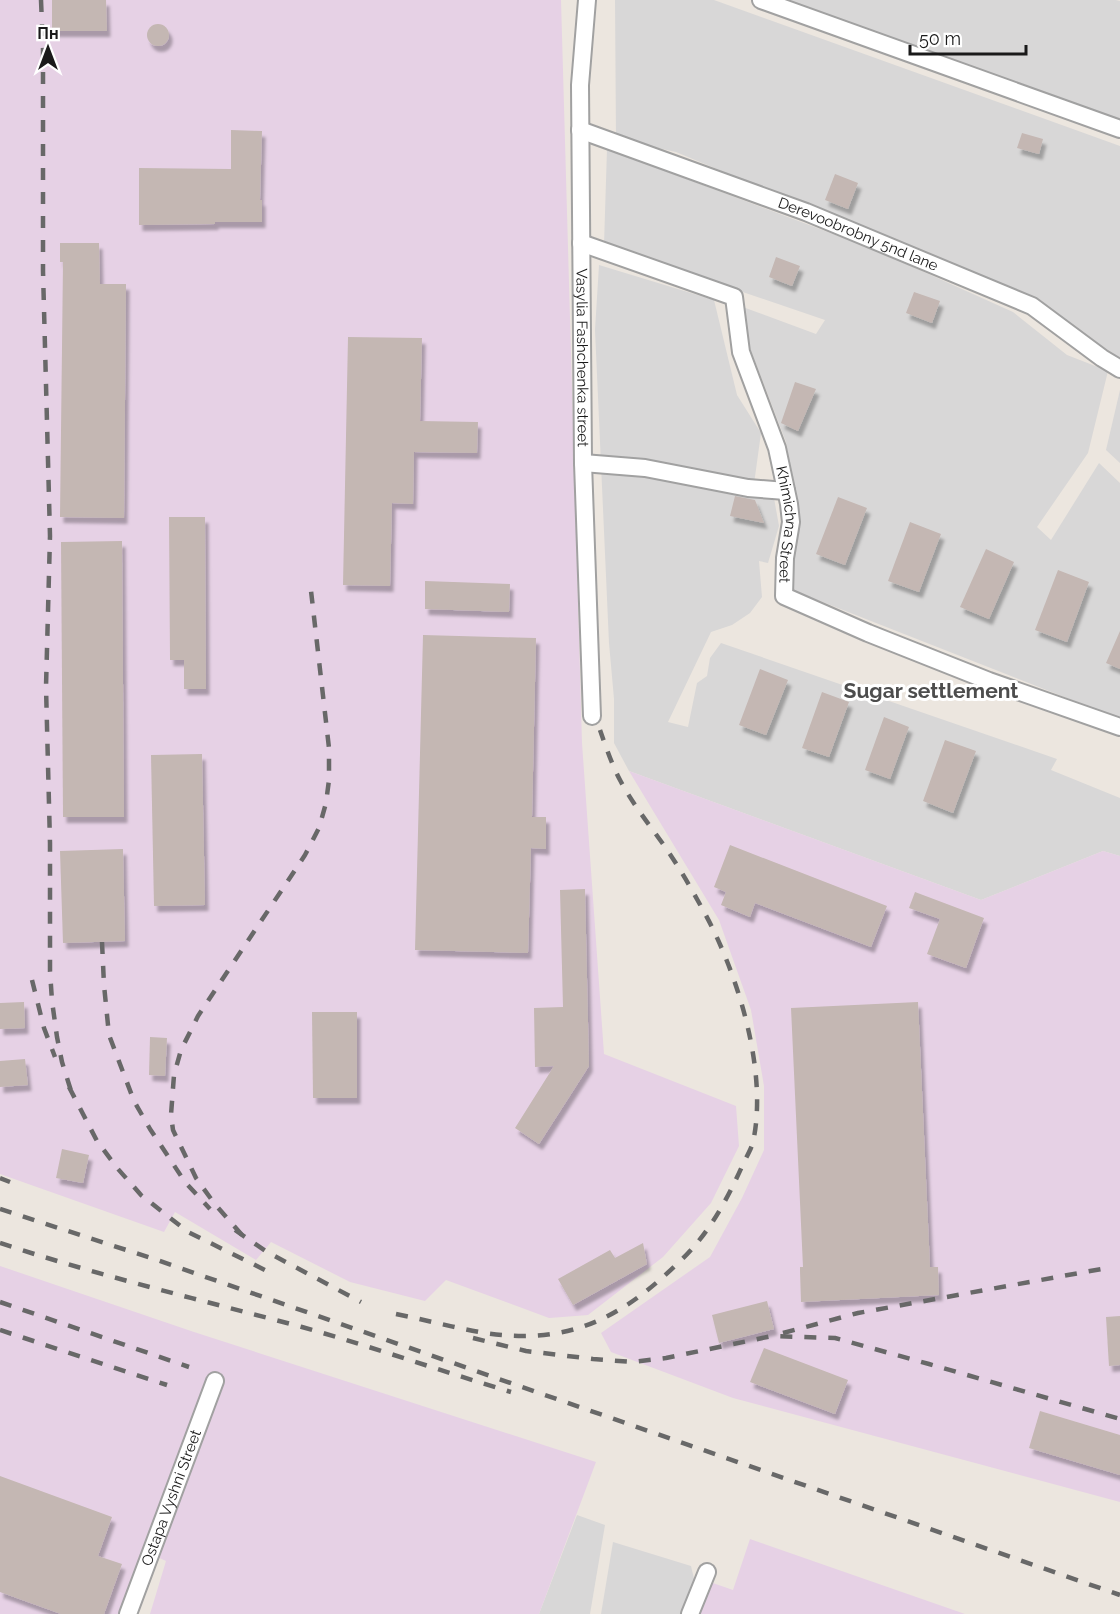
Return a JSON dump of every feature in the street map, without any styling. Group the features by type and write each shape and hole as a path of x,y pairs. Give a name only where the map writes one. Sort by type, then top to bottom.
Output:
{"street":[{"name":"Vasylia Fashchenka street","path":"588,0 580,85 580,130 584,463 592,716"},
{"path":"761,0 1120,129"},
{"name":"Derevoobrobny 5nd lane","path":"580,130 806,212 1032,306 1120,369"},
{"name":"Khimichna Street","path":"582,243 734,297 741,352 777,448 786,491 790,522 785,558 784,596 868,633 967,672 1120,727"},
{"path":"584,463 645,468 748,488 786,491"},
{"name":"Ostapa Vyshni Street","path":"128,1614 214,1381"},
{"path":"690,1614 707,1572"}],"shaded area":[{"path":"0,0 561,0 582,743 604,1054 736,1106 739,1146 711,1203 663,1257 588,1315 549,1318 446,1280 425,1301 350,1282 271,1242 256,1260 175,1212 164,1232 0,1174"},
{"path":"615,0 714,0 1120,146 1120,358 1036,302 676,152 616,139"},
{"path":"774,0 1120,1 1120,121"},
{"path":"607,149 873,249 1013,312 1067,355 1108,371 1088,453 1037,527 1051,540 1099,463 1120,483 1120,719 787,588 794,496 786,442 741,325 740,306 816,334 825,320 604,245"},
{"path":"599,265 714,300 737,395 761,433 754,484 772,487 779,526 768,563 759,561 762,597 750,613 732,625 711,632 668,722 688,727 697,683 707,676 710,658 721,643 1057,759 1051,770 1120,798 1120,856 1103,851 981,900 629,771 614,743 614,699 609,643 595,330"},
{"path":"1120,390 1120,463 1106,450"},
{"path":"629,771 981,900 1103,851 1120,856 1120,1502 733,1398 611,1352 601,1333 710,1257 742,1198 764,1150 764,1086 751,1010 719,920"},
{"path":"0,1266 194,1332 596,1462 539,1614 150,1614 166,1561 142,1550 119,1614 0,1614"},
{"path":"577,1515 605,1525 590,1614 539,1614"},
{"path":"750,1539 965,1614 695,1614 707,1581 733,1590"},
{"path":"613,1542 691,1566 696,1587 685,1614 601,1614"}],"building":[{"path":"52,0 106,0 107,31 52,31"},
{"path":"158,24 166,27 169,35 166,43 158,46 150,43 147,35 150,27"},
{"path":"231,130 262,131 260,200 262,200 262,222 139,225 139,168 231,169"},
{"path":"1022,133 1043,139 1039,154 1017,148"},
{"path":"835,174 858,183 848,209 825,200"},
{"path":"60,243 99,243 100,284 126,284 124,518 60,517 63,262 60,262"},
{"path":"776,257 800,266 792,286 769,277"},
{"path":"914,292 940,301 932,323 906,313"},
{"path":"348,337 422,338 420,421 478,422 477,453 414,452 413,504 392,503 390,586 343,585"},
{"path":"795,382 816,389 798,431 781,423"},
{"path":"735,496 755,500 764,523 730,516"},
{"path":"838,497 867,508 845,565 816,554"},
{"path":"169,517 205,517 206,689 184,689 184,660 170,660"},
{"path":"910,522 941,534 919,592 888,581"},
{"path":"122,541 124,817 63,817 61,542"},
{"path":"986,549 1014,562 989,619 960,607"},
{"path":"1058,570 1089,582 1067,642 1035,630"},
{"path":"425,581 510,584 509,612 425,609"},
{"path":"1120,631 1120,669 1106,663"},
{"path":"423,635 536,638 532,817 546,817 546,849 531,848 528,953 415,950"},
{"path":"760,669 788,680 766,735 739,725"},
{"path":"822,692 849,702 829,757 802,748"},
{"path":"884,717 909,727 890,779 865,770"},
{"path":"945,740 976,751 953,813 923,801"},
{"path":"202,754 205,905 154,906 151,755"},
{"path":"730,845 887,906 871,947 755,903 750,917 721,905 726,892 714,887"},
{"path":"123,849 125,941 63,943 60,851"},
{"path":"585,889 589,1066 539,1144 515,1128 554,1066 535,1067 534,1008 563,1007 560,890"},
{"path":"915,892 984,918 966,968 927,954 940,919 909,908"},
{"path":"24,1002 25,1028 0,1029 0,1003"},
{"path":"918,1002 930,1267 938,1267 939,1295 801,1302 800,1267 803,1267 791,1008"},
{"path":"312,1012 357,1012 357,1098 313,1098"},
{"path":"150,1037 167,1038 165,1076 149,1075"},
{"path":"25,1059 28,1085 0,1087 0,1061"},
{"path":"62,1149 89,1155 83,1183 56,1178"},
{"path":"643,1243 647,1264 573,1305 558,1279 610,1250 615,1258"},
{"path":"767,1301 774,1329 719,1343 712,1315"},
{"path":"1120,1316 1120,1365 1109,1366 1106,1317"},
{"path":"764,1348 848,1380 835,1414 750,1382"},
{"path":"1040,1411 1120,1435 1120,1475 1029,1448"},
{"path":"0,1476 112,1517 98,1556 122,1564 104,1614 61,1614 0,1592"}],"railway":[{"path":"41,0 43,271 50,536 46,687 50,843 50,971 57,1037 72,1094"},
{"path":"242,1235 196,1178 173,1130 171,1115 174,1075 181,1050 198,1016 305,855 319,828 326,803 329,748 310,582"},
{"path":"396,1314 474,1331 514,1336 566,1331 612,1314 655,1284 698,1242 724,1204 753,1144 757,1110 756,1081 753,1051 738,990 703,910 669,852 620,780 600,730"},
{"path":"102,942 109,1035 134,1101 185,1182 210,1209"},
{"path":"32,980 44,1028 55,1057"},
{"path":"69,1087 97,1141 141,1195 188,1232 265,1270"},
{"path":"0,1178 10,1182"},
{"path":"0,1209 154,1259 1120,1595"},
{"path":"235,1230 267,1252 361,1302"},
{"path":"0,1243 113,1277 302,1327 511,1392"},
{"path":"783,1333 858,1313 1107,1268"},
{"path":"0,1302 189,1367"},
{"path":"0,1330 167,1385"},
{"path":"473,1338 526,1351 632,1362 666,1358 772,1336 835,1338 1120,1419"}],"district":[{"name":"Sugar settlement","path":"931,690"}]}
